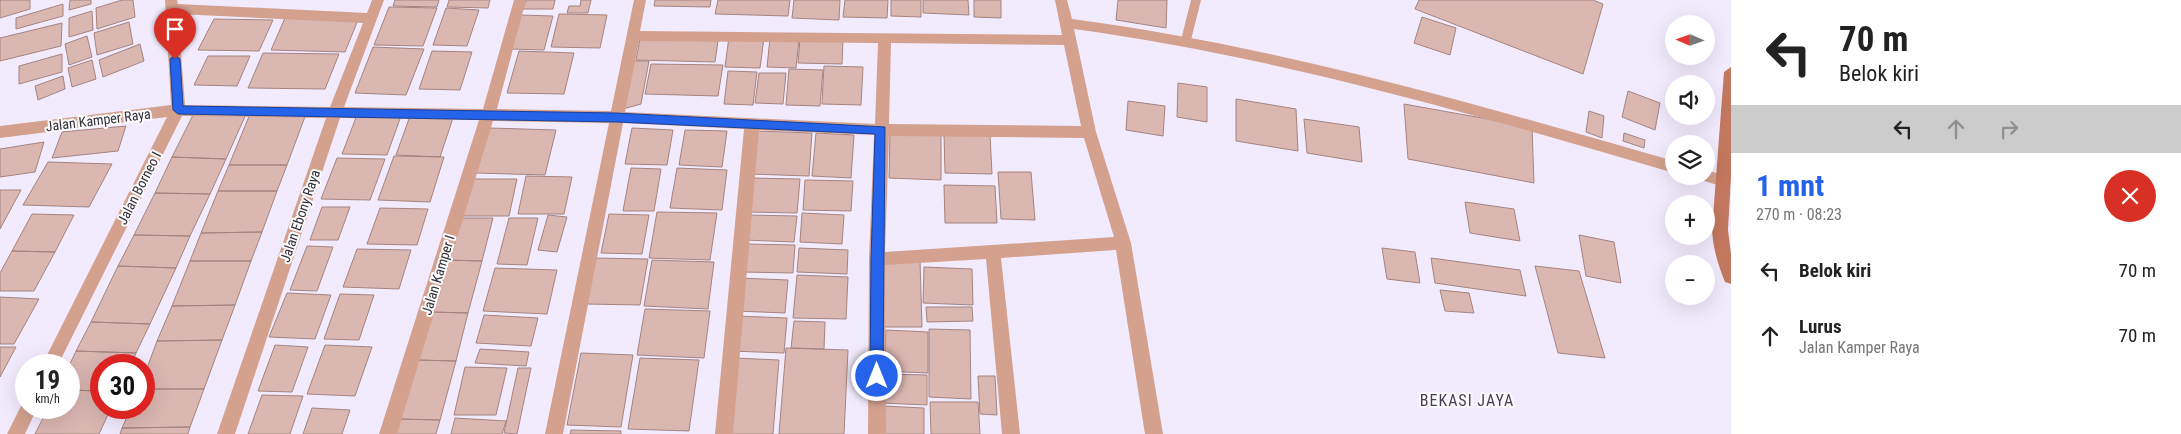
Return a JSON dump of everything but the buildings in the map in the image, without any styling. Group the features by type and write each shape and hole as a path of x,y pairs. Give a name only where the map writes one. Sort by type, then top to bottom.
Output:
{"street":[{"path":"258,14 264,0"},
{"name":"Jalan Ebony Raya","path":"226,434 335,112 378,0"},
{"name":"Jalan Kamper I","path":"388,434 488,115 520,0"},
{"path":"554,434 640,0"},
{"path":"1061,0 1089,132 1123,243 1154,434"},
{"path":"178,110 171,4 258,14 371,18"},
{"path":"1067,23 1186,40 1315,69 1495,115 1665,164"},
{"path":"633,36 1069,40"},
{"path":"877,434 877,259 885,38"},
{"path":"1731,72 1720,230 1721,247 1731,277"},
{"name":"Jalan Kamper Raya","path":"0,132 178,110 616,117 881,130 1089,132"},
{"name":"Jalan Borneo I","path":"56,354 178,110"},
{"path":"724,434 752,124"},
{"path":"1715,178 1724,181"},
{"path":"877,259 1123,243"},
{"path":"993,252 1011,434"},
{"path":"16,434 24,419"}],"lane":[{"path":"1186,40 1196,0"}],"district":[{"name":"BEKASI JAYA","path":"1467,400"}],"route":[{"path":"175,59 178,110 616,117 881,130 877,259 877,376"}]}
